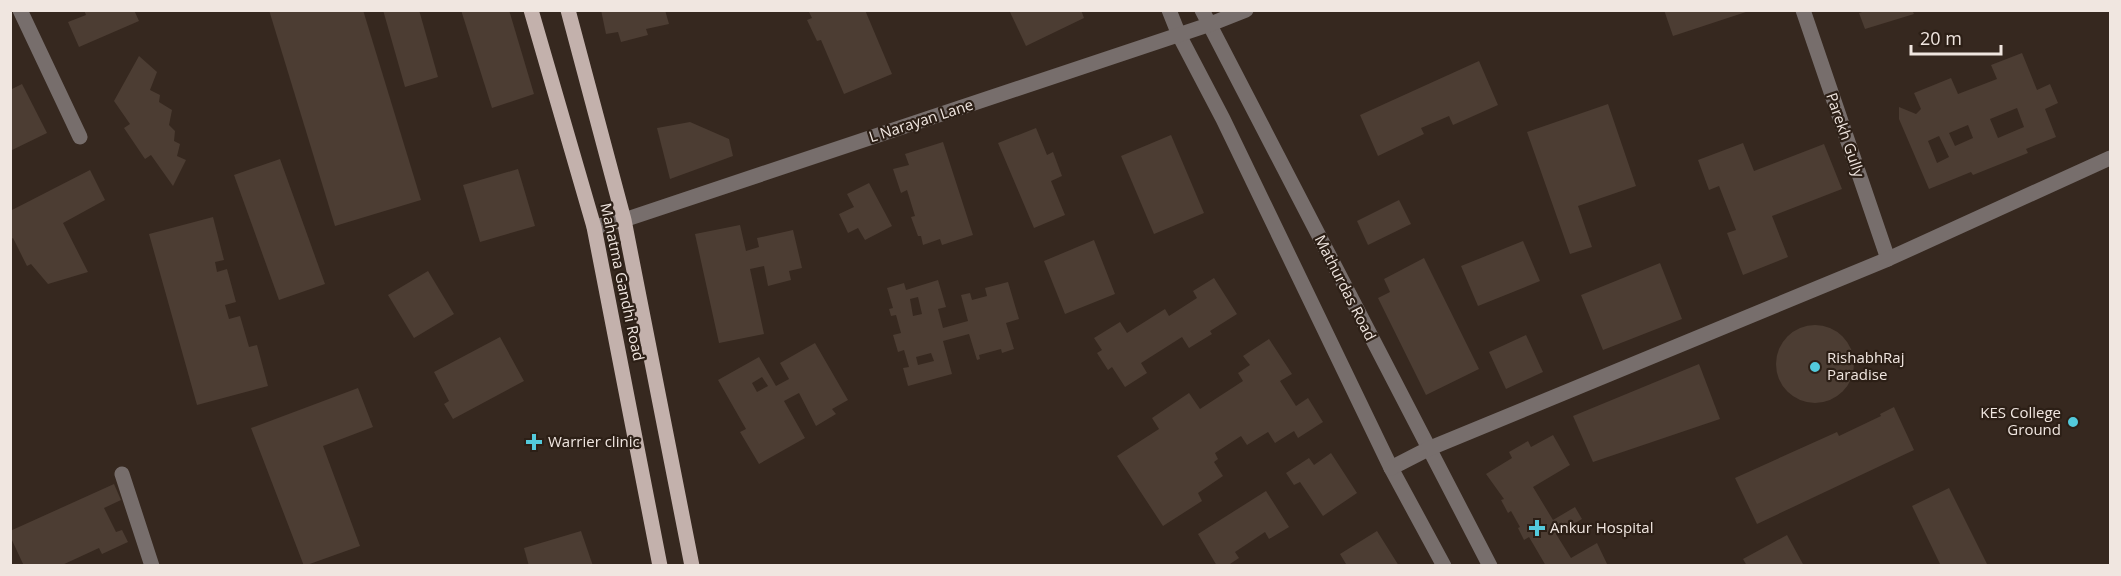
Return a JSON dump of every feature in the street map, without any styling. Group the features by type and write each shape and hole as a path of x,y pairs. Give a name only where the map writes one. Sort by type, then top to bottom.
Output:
{"main road":[{"name":"Mahatma Gandhi Road","path":"531,10 594,227 660,566"},
{"name":"Mahatma Gandhi Road","path":"568,10 624,220 692,566"}],"street":[{"path":"20,10 80,137"},
{"path":"1169,10 1179,35 1223,118 1391,468 1444,566"},
{"name":"L Narayan Lane","path":"594,227 624,220 1179,35 1205,18 1246,10"},
{"name":"Parekh Gully","path":"1803,10 1888,259"},
{"name":"Mathurdas Road","path":"1205,18 1490,566"},
{"path":"1391,468 1428,449 1888,259 2110,158"},
{"path":"122,474 152,566"}],"building":[{"path":"84,10 134,10 139,21 79,47 68,22 86,15"},
{"path":"269,10 363,10 421,200 335,226"},
{"path":"383,10 419,10 438,77 405,87"},
{"path":"461,10 509,10 534,94 492,108"},
{"path":"601,10 665,10 669,24 646,29 648,35 621,42 618,32 606,34"},
{"path":"808,10 865,10 892,74 844,94 821,40 817,41 807,20 812,18"},
{"path":"1009,10 1081,10 1084,18 1026,46"},
{"path":"1664,10 1749,10 1749,11 1673,36"},
{"path":"1868,10 1912,10 1914,14 1865,29 1859,13"},
{"path":"2022,53 2037,90 2050,84 2058,103 2045,109 2056,137 2026,149 2028,153 1973,175 1971,172 1929,189 1899,119 1899,107 1916,114 1921,109 1914,93 1951,78 1958,94 1997,79 1991,65","holes":["2017,108 2024,127 1998,138 1990,119","1968,125 1973,138 1955,146 1949,133","1939,136 1949,157 1937,163 1928,141"]},
{"path":"139,56 157,72 150,90 160,95 159,102 172,110 169,125 175,131 174,141 180,144 177,156 186,160 173,186 151,155 145,159 124,128 130,124 114,101"},
{"path":"1479,61 1498,105 1453,125 1449,116 1421,128 1424,134 1378,156 1360,115"},
{"path":"22,84 47,133 10,151 10,90"},
{"path":"1608,104 1636,186 1578,206 1592,247 1570,254 1527,132"},
{"path":"690,122 729,139 733,156 670,179 657,128"},
{"path":"1036,128 1047,155 1053,152 1062,176 1051,181 1065,215 1034,228 998,143"},
{"path":"1171,135 1204,213 1154,234 1121,156"},
{"path":"943,142 973,235 942,245 940,239 923,245 911,217 915,216 907,190 901,193 893,169 909,165 905,154"},
{"path":"1743,143 1754,171 1824,144 1842,189 1772,216 1788,257 1743,275 1727,233 1736,230 1719,186 1709,190 1698,160"},
{"path":"280,159 325,284 279,300 234,175"},
{"path":"518,169 535,226 480,242 463,185"},
{"path":"90,170 105,200 63,223 88,272 48,284 31,264 27,266 13,238 10,240 10,211"},
{"path":"869,183 892,226 865,240 858,228 848,233 839,214 854,207 847,194"},
{"path":"1399,200 1411,224 1368,245 1357,221"},
{"path":"213,217 224,260 215,262 217,272 227,269 236,302 225,305 229,319 240,316 249,347 257,345 268,386 197,405 149,234"},
{"path":"740,225 746,251 759,247 757,238 793,230 802,268 789,271 791,280 768,286 764,266 750,269 764,334 719,343 695,234"},
{"path":"1094,240 1115,294 1065,314 1044,261"},
{"path":"1523,241 1540,281 1478,306 1461,266"},
{"path":"1424,258 1479,369 1426,395 1378,298 1390,292 1384,279"},
{"path":"1660,263 1682,319 1603,350 1581,295"},
{"path":"428,271 454,314 414,338 388,295"},
{"path":"1214,278 1237,314 1210,331 1212,334 1189,348 1182,337 1141,363 1147,373 1125,387 1112,367 1108,370 1097,353 1102,350 1094,338 1120,322 1127,333 1165,309 1169,316 1197,298 1193,291"},
{"path":"938,280 946,307 938,309 943,328 968,321 961,295 970,293 972,300 987,296 985,288 1008,282 1019,319 1006,323 1014,349 1002,353 1001,349 979,355 980,359 977,360 969,334 943,341 952,374 908,386 903,368 909,367 904,350 898,352 893,335 901,333 896,315 891,316 889,309 893,308 887,288 904,283 906,290","holes":["918,297 922,314 913,316 910,299","931,353 934,361 918,365 916,357"]},
{"name":"RishabhRaj Paradise","path":"1807,325 1823,325 1837,331 1848,342 1854,356 1854,372 1848,386 1837,397 1823,403 1807,403 1793,397 1782,386 1776,372 1776,356 1782,342 1793,331"},
{"path":"1526,335 1543,372 1506,389 1489,352"},
{"path":"500,337 524,381 453,419 444,404 449,401 434,372"},
{"path":"1269,339 1292,374 1280,381 1296,406 1308,398 1323,422 1298,438 1294,431 1275,443 1268,432 1247,445 1241,436 1215,453 1218,459 1214,462 1223,476 1198,493 1202,501 1163,526 1117,456 1159,429 1152,418 1189,393 1200,409 1243,381 1238,373 1250,365 1243,356"},
{"path":"815,343 848,400 832,409 836,414 816,426 799,393 784,401 805,438 759,464 740,432 746,429 718,380 759,357 776,386 789,379 780,363","holes":["762,377 768,386 757,392 752,383"]},
{"path":"1699,364 1720,419 1593,462 1573,416"},
{"path":"358,388 373,427 323,446 360,546 304,566 251,428"},
{"path":"1894,407 1914,450 1757,524 1735,478 1837,432 1839,436 1881,416 1880,414"},
{"path":"1553,435 1570,465 1533,487 1553,520 1575,507 1582,519 1556,534 1571,558 1597,543 1608,566 1546,566 1529,537 1524,540 1511,511 1508,513 1501,500 1504,499 1486,474 1512,458 1509,452 1528,441 1531,447"},
{"path":"1331,453 1357,493 1323,516 1300,482 1294,485 1286,473 1309,458 1314,465"},
{"path":"114,484 121,500 104,508 116,532 122,530 128,542 102,554 99,548 60,566 24,566 10,536 10,531"},
{"path":"1949,488 1988,566 1941,566 1912,506"},
{"path":"1266,491 1289,527 1269,539 1265,532 1235,552 1239,558 1227,566 1217,566 1198,534"},
{"path":"581,531 593,566 529,566 524,548"},
{"path":"1377,531 1399,566 1343,566 1346,564 1340,554"},
{"path":"1787,535 1804,566 1747,566 1743,559"}],"place":[{"name":"RishabhRaj Paradise","path":"1815,367"},
{"name":"KES College Ground","path":"2073,422"},
{"name":"Warrier clinic","path":"534,442"},
{"name":"Ankur Hospital","path":"1537,528"}]}
